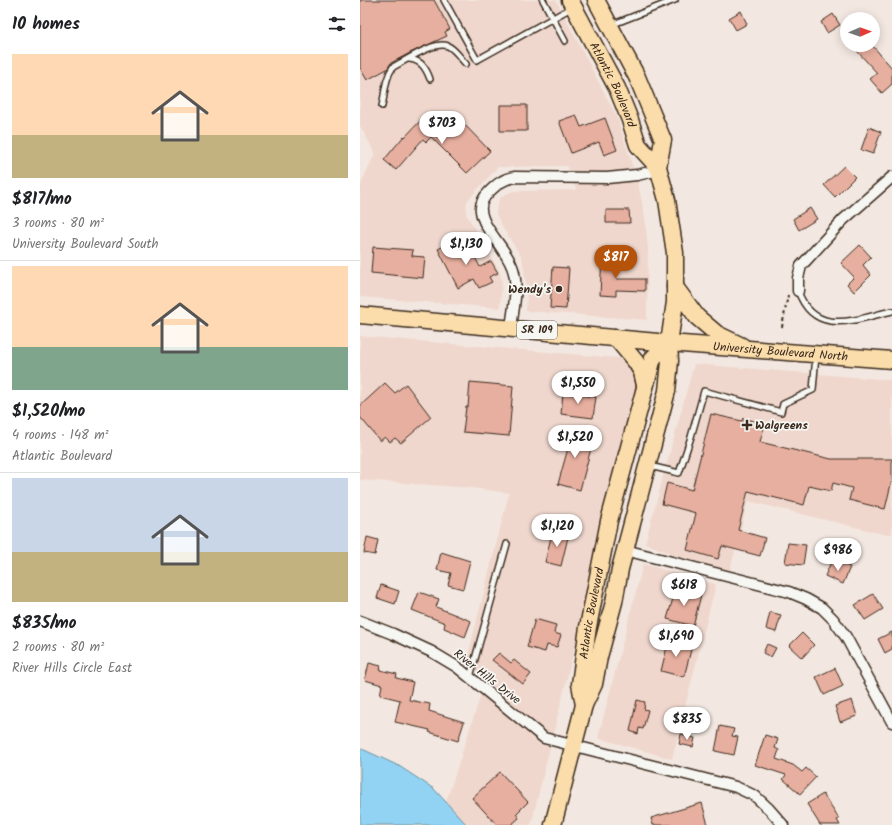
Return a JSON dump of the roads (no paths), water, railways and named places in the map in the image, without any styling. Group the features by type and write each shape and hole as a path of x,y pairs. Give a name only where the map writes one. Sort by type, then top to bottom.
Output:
{"main road":[{"name":"Atlantic Boulevard","path":"553,825 572,746 584,705 594,684 647,465 667,391 670,343 675,302 674,247 667,200 659,168 663,140 637,77 596,0"},
{"name":"Atlantic Boulevard","path":"572,3 617,88 630,120 638,146 659,168"},
{"path":"675,287 697,317 717,334 749,349"},
{"name":"SR 109","path":"360,315 670,343"},
{"path":"616,338 636,362 642,372 645,385"},
{"name":"Atlantic Boulevard","path":"584,705 580,684 588,627 609,521 653,358 670,343"},
{"name":"University Boulevard North","path":"670,343 892,360"}],"street":[{"path":"511,328 515,296 514,273 510,262 483,219 481,210 482,202 498,183 515,177 607,178 637,175 659,168"},
{"path":"798,291 798,278 801,266 843,220 892,177"},
{"path":"626,550 789,592 822,608 833,619 846,637 892,722"},
{"name":"River Hills Drive","path":"360,621 432,652 470,677 544,738 736,787 755,796 783,825"}],"lane":[{"path":"444,0 477,60 552,18 572,3"},
{"path":"543,0 565,41"},
{"path":"610,26 675,0"},
{"path":"382,106 389,72 393,67 432,46 448,46 466,64"},
{"path":"408,59 415,60 420,63 426,70 430,79"},
{"path":"798,291 805,305 813,314 823,320 847,322 892,311"},
{"path":"647,465 679,473 704,391 781,412 783,404 813,390 816,354"},
{"path":"470,677 507,544"}],"water":[{"path":"360,748 399,766 434,789 467,825 360,825"}],"place":[{"name":"Wendy's","path":"559,289"},
{"name":"Walgreens","path":"747,425"}]}
